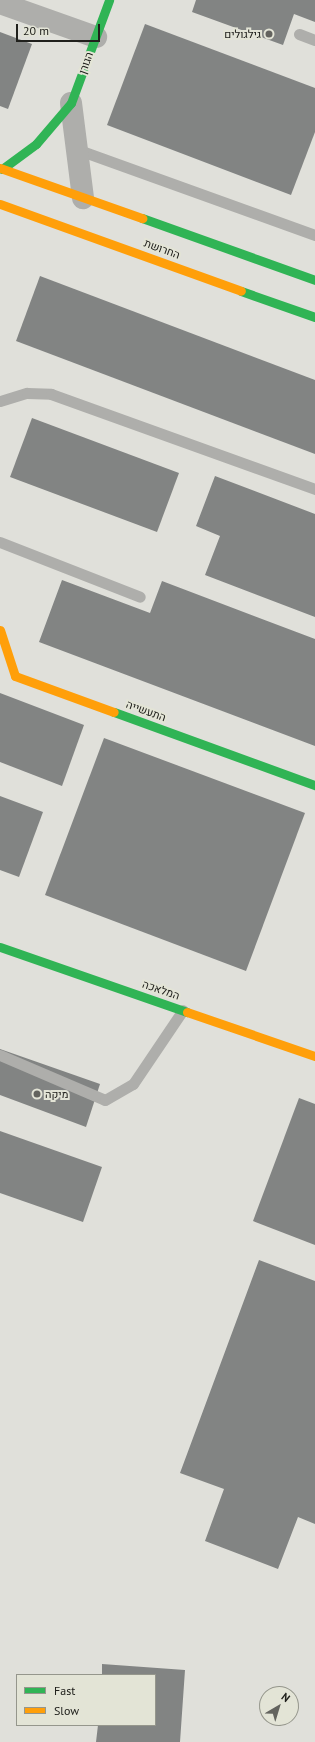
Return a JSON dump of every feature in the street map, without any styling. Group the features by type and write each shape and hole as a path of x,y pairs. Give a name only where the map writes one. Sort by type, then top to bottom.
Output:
{"street":[{"name":"הגורן","path":"1,169 36,144 71,103 109,0"},
{"path":"0,3 96,37"},
{"name":"הגורן","path":"71,103 83,198"},
{"name":"החרושת","path":"1,169 315,280"},
{"name":"החרושת","path":"0,204 315,317"},
{"name":"התעשייה","path":"0,630 15,676 315,785"},
{"name":"המלאכה","path":"0,947 315,1056"}],"lane":[{"path":"299,34 315,40"},
{"path":"76,149 315,235"},
{"path":"0,401 27,393 51,394 315,489"},
{"path":"0,542 140,597"},
{"path":"0,1055 105,1100 133,1084 183,1010"}],"building":[{"name":"גילגולים","path":"196,0 315,0 315,22 294,14 283,45 192,12"},
{"path":"145,24 315,88 315,132 291,195 107,125"},
{"path":"0,32 32,44 8,109 0,106"},
{"path":"40,276 315,380 315,454 16,341"},
{"path":"32,418 179,473 157,532 10,477"},
{"path":"215,476 315,514 315,617 205,575 220,536 196,526"},
{"path":"62,580 150,613 162,581 315,639 315,746 39,642"},
{"path":"0,693 84,725 62,786 0,762"},
{"path":"104,738 305,813 246,971 45,895"},
{"path":"0,796 43,812 19,877 0,870"},
{"path":"0,1049 100,1084 86,1127 0,1095"},
{"path":"299,1098 315,1104 315,1245 253,1221"},
{"path":"0,1131 102,1167 83,1222 0,1193"},
{"path":"259,1260 315,1281 315,1524 298,1517 278,1569 205,1541 224,1489 180,1473"},
{"path":"102,1664 185,1670 180,1742 96,1742 98,1726 156,1726 156,1674 102,1674"}],"traffic: fast":[{"path":"2,169 36,144 71,103 109,0"},
{"path":"142,218 315,280"},
{"path":"241,291 315,317"},
{"path":"114,712 315,785"},
{"path":"0,947 187,1012"}],"traffic: slow":[{"path":"0,168 142,218"},
{"path":"0,204 241,291"},
{"path":"0,630 15,676 114,712"},
{"path":"187,1012 315,1056"}],"place":[{"name":"גילגולים","path":"269,34"},
{"name":"מיקה","path":"37,1094"}]}
